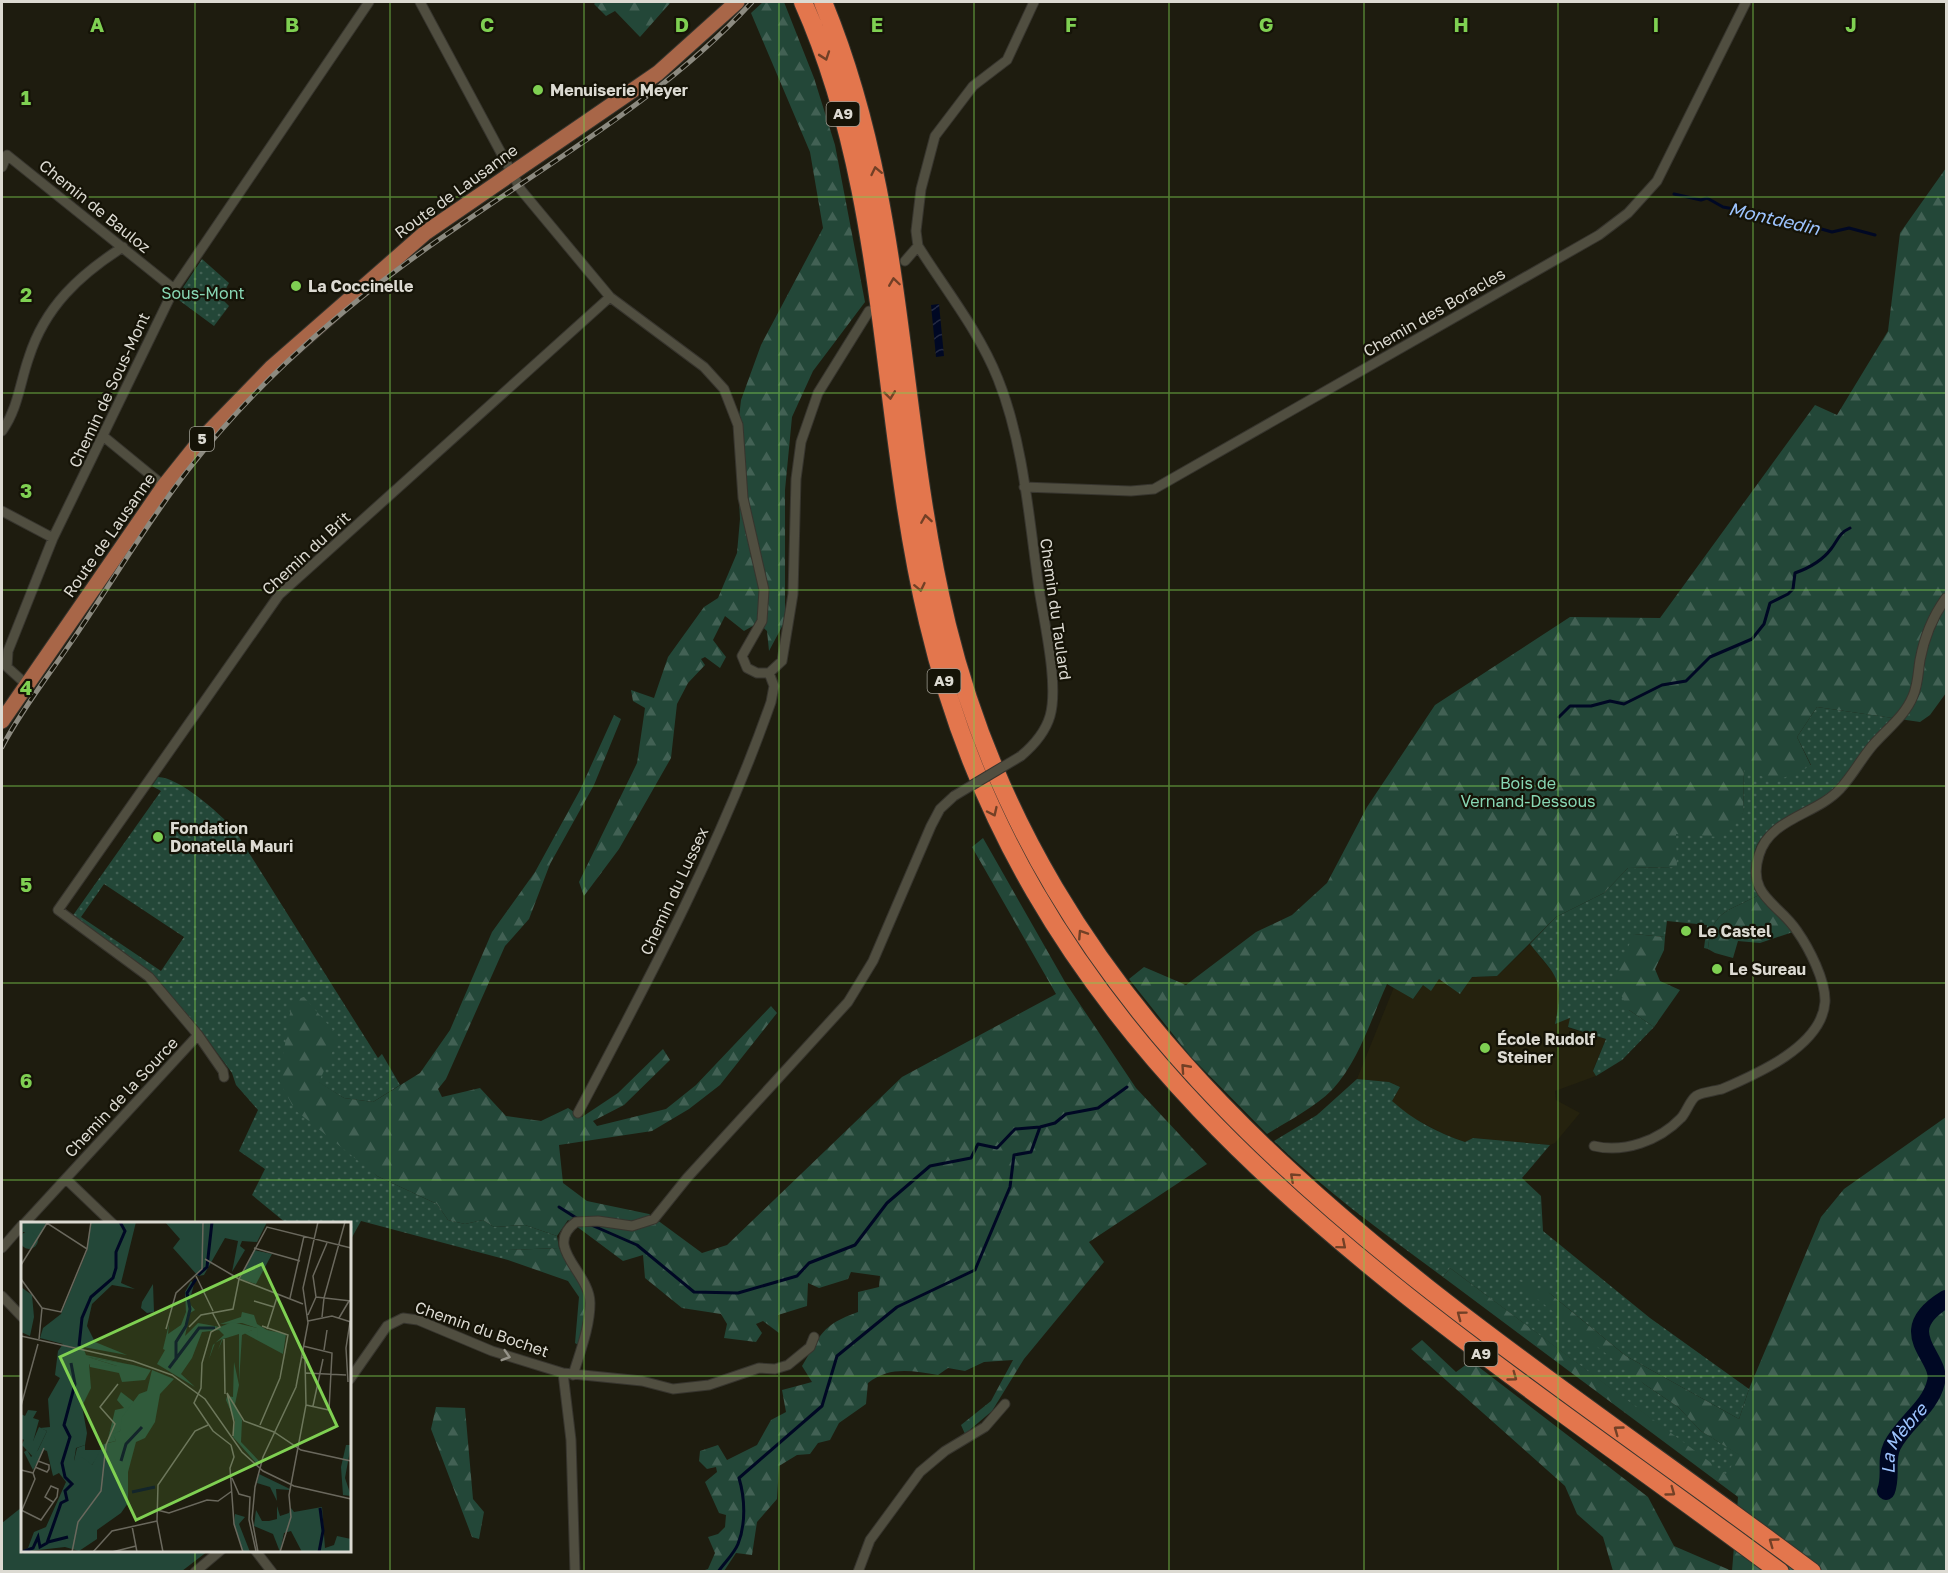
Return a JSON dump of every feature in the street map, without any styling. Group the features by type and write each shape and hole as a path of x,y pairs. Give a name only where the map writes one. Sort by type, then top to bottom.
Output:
{"highway":[{"name":"A9","path":"803,2 836,89 858,177 875,273 911,543 945,685 968,752 1004,835 1045,911 1099,993 1173,1083 1252,1164 1334,1237 1422,1309 1780,1572"},
{"name":"A9","path":"823,2 856,91 876,174 893,271 926,522 941,601 962,679 998,778 1033,851 1059,898 1115,982 1187,1070 1269,1155 1345,1223 1434,1294 1812,1572"}],"main road":[{"name":"Route de Lausanne","path":"2,721 164,486 230,409 299,341 424,233 658,73 736,2"}],"street":[{"name":"Chemin de Sous-Mont","path":"27,685 9,670 7,656 53,538 174,288 369,2"},
{"path":"420,2 521,190 610,297 704,367 724,389 732,407 741,440 743,498 765,597 762,621 743,652 742,660 747,668 757,673 769,673 782,661 791,616 796,479 801,442 818,393 869,311"},
{"path":"904,261 918,246 916,231 921,189 935,136 973,86 1007,60 1034,2"},
{"name":"Chemin des Boracles","path":"1024,487 1131,491 1154,489 1599,235 1628,213 1657,181 1746,2"},
{"name":"Chemin de Bauloz","path":"2,167 8,155 174,288"},
{"name":"Chemin du Taulard","path":"568,1374 583,1342 590,1304 588,1292 562,1243 567,1228 576,1222 598,1221 632,1226 654,1219 753,1104 848,1002 873,961 940,809 954,795 1021,756 1041,735 1050,715 1052,700 1050,658 1012,420 998,378 980,343 918,246"},
{"path":"2,431 15,406 38,331 56,302 97,264 123,247"},
{"name":"Chemin du Brit","path":"58,910 279,596 610,297"},
{"path":"103,436 164,486"},
{"path":"2,511 53,538"},
{"path":"1594,1146 1606,1149 1628,1148 1650,1140 1681,1118 1696,1096 1732,1085 1775,1064 1815,1030 1825,1001 1823,987 1797,931 1761,893 1756,875 1758,858 1764,841 1777,828 1815,810 1842,787 1872,745 1907,707 1914,695 1925,641 1947,598"},
{"name":"Chemin du Lussex","path":"578,1113 666,946 705,866 771,702 774,686 769,673"},
{"name":"Chemin de la Source","path":"58,910 148,977 198,1035 223,1071 224,1077"},
{"name":"Chemin de la Source","path":"25,1222 198,1035"},
{"name":"Chemin de la Source","path":"66,1179 110,1222"},
{"name":"Chemin de la Source","path":"2,1248 21,1226"},
{"path":"2,1296 21,1316"},
{"name":"Chemin du Bochet","path":"351,1378 393,1321 403,1318 418,1320 492,1351 568,1374 642,1381 673,1389 709,1385 759,1368 775,1369 788,1365 810,1347 813,1337"},
{"path":"568,1374 575,1572"},
{"path":"858,1572 870,1540 920,1472 945,1451 985,1427 1005,1404"},
{"path":"195,1572 220,1552"},
{"path":"256,1552 272,1572"}],"shaded area":[{"name":"École Rudolf Steiner","path":"1530,944 1555,975 1562,993 1556,1023 1571,1017 1568,1028 1606,1039 1593,1070 1596,1076 1555,1091 1556,1100 1580,1113 1555,1143 1550,1145 1473,1138 1465,1142 1409,1116 1391,1101 1400,1087 1389,1082 1357,1079 1394,987 1413,999 1423,985 1439,979 1497,976"}],"green space":[{"path":"596,2 671,2 640,37 615,11 606,16 594,4"},
{"path":"763,2 784,2 814,78 835,145 865,302 813,371 792,417 785,490 785,621 769,651 767,631 758,623 744,631 725,616 713,640 726,657 720,668 705,657 701,659 705,665 688,683 677,704 671,758 619,849 584,896 579,882 637,763 645,708 633,701 631,690 654,698 668,657 704,607 718,598 737,553 740,519 736,444 741,400 761,345 823,228 810,152 751,13"},
{"name":"Bois de Vernand-Dessous","path":"1946,168 1946,693 1930,715 1920,722 1817,707 1797,737 1811,766 1774,782 1744,768 1743,813 1719,837 1676,834 1677,867 1628,868 1604,893 1556,917 1497,976 1472,977 1460,994 1439,979 1431,991 1423,985 1413,999 1387,984 1364,1039 1341,1079 1317,1103 1267,1134 1191,1057 1129,979 1144,967 1186,985 1256,932 1292,915 1327,883 1367,807 1435,705 1570,617 1660,618 1815,405 1837,415 1888,331 1900,233"},
{"name":"Sous-Mont","path":"202,259 229,283 221,298 229,306 214,326 176,298"},
{"path":"1817,707 1893,718 1854,768 1828,796 1813,807 1783,822 1761,839 1755,852 1754,870 1759,895 1730,909 1717,919 1710,936 1708,949 1704,948 1707,925 1667,921 1665,937 1634,934 1629,1010 1654,1027 1622,1060 1596,1076 1593,1071 1606,1039 1568,1027 1570,1018 1555,1024 1559,987 1547,964 1530,944 1556,917 1604,893 1628,868 1676,867 1676,834 1743,813 1744,767 1811,765 1797,737"},
{"path":"614,715 621,719 594,785 550,864 529,919 505,946 446,1079 438,1089 442,1097 480,1088 506,1116 541,1121 568,1108 582,1117 618,1093 663,1049 670,1060 624,1105 593,1121 597,1126 666,1109 696,1085 771,1006 777,1013 720,1085 689,1109 652,1131 559,1145 563,1183 587,1201 649,1214 702,1253 727,1245 902,1077 1056,994 972,847 983,838 1065,982 1136,1088 1207,1164 1089,1242 1104,1262 1024,1359 992,1411 965,1434 961,1425 991,1401 1013,1360 984,1362 965,1371 948,1368 938,1375 910,1371 893,1372 868,1383 866,1404 839,1423 830,1440 818,1443 810,1454 797,1455 779,1466 777,1499 757,1522 752,1555 736,1553 724,1571 702,1571 708,1569 715,1553 708,1537 718,1534 725,1527 726,1515 719,1513 705,1482 717,1472 716,1467 707,1469 699,1461 700,1451 718,1445 727,1460 757,1445 771,1420 786,1412 782,1390 812,1382 802,1366 823,1332 836,1322 858,1312 858,1292 879,1287 880,1276 851,1272 848,1279 819,1288 808,1283 807,1306 778,1315 779,1333 763,1321 756,1324 762,1333 756,1342 724,1338 727,1324 721,1314 682,1308 645,1278 643,1255 623,1261 568,1220 557,1236 525,1225 494,1227 483,1220 465,1224 448,1220 437,1204 377,1176 295,1110 279,1081 292,1001 304,997 339,1037 319,1082 344,1098 373,1102 420,1073 450,1030 492,932 535,872 580,790"},
{"path":"158,777 177,783 209,806 234,829 378,1058 382,1054 400,1085 373,1102 344,1098 318,1082 279,1080 377,1176 437,1204 448,1220 465,1224 483,1220 494,1227 525,1225 557,1236 559,1248 508,1250 508,1260 361,1221 351,1239 351,1222 285,1222 252,1195 265,1169 239,1151 258,1110 236,1085 232,1073 198,1027 142,968 69,921 161,791 152,786","holes":["104,884 184,937 161,971 81,917"]},
{"path":"1759,895 1793,932 1760,943 1738,941 1733,958 1708,949 1713,926 1717,919 1730,909"},
{"path":"1634,934 1665,937 1664,950 1655,969 1660,981 1680,990 1654,1027 1629,1010 1613,980"},
{"path":"1357,1079 1389,1082 1400,1087 1392,1101 1400,1108 1426,1125 1465,1142 1473,1138 1550,1145 1522,1178 1541,1196 1543,1231 1650,1318 1749,1389 1739,1419 1626,1356 1548,1292 1644,1384 1678,1407 1701,1431 1740,1455 1726,1475 1450,1268 1443,1277 1378,1229 1335,1195 1274,1141 1317,1115"},
{"path":"1946,1117 1946,1571 1732,1571 1738,1497 1443,1277 1450,1268 1726,1474 1739,1455 1701,1431 1678,1407 1644,1384 1511,1278 1548,1292 1626,1356 1739,1419 1749,1389 1821,1217 1844,1189"},
{"path":"559,1248 586,1295 581,1338 578,1345 575,1343 579,1297 568,1281 508,1260 508,1250"},
{"path":"1422,1340 1456,1372 1471,1361 1648,1497 1674,1546 1732,1571 1613,1571 1603,1537 1577,1514 1565,1486 1411,1349"},
{"path":"436,1407 465,1408 473,1499 484,1512 479,1539 472,1537 431,1429"},
{"path":"21,1508 21,1552 207,1552 182,1571 2,1571 2,1523"}],"water":[{"path":"939,304 944,356 936,357 931,305"}],"waterway":[{"name":"Montdedin","path":"1674,194 1701,200 1707,198 1723,207 1745,211 1756,217 1773,217 1811,230 1818,228 1832,232 1849,228 1875,235"},
{"path":"1559,717 1570,706 1591,706 1610,701 1624,704 1662,685 1686,681 1710,657 1752,639 1764,624 1770,603 1793,589 1795,573 1819,561 1841,534 1850,528"},
{"path":"589,1224 637,1245 694,1292 738,1293 797,1276 809,1263 855,1245 887,1203 930,1166 971,1158 978,1144 997,1148 1015,1129 1040,1127 1055,1123 1066,1114 1098,1108 1127,1087"},
{"path":"718,1572 734,1551 741,1536 744,1511 739,1478 822,1406 837,1356 897,1307 975,1270 1010,1187 1014,1155 1031,1152 1040,1127"},
{"path":"559,1207 578,1219"},
{"name":"La Mèbre","path":"1886,1491 1892,1446 1928,1400 1936,1382 1933,1363 1920,1334 1922,1323 1930,1311 1946,1299"}],"railway":[{"path":"2,747 30,701 188,470 235,415 286,363 340,315 397,270 442,237 581,144 671,77 713,41 752,2"}],"place":[{"name":"Menuiserie Meyer","path":"538,90"},
{"name":"La Coccinelle","path":"296,286"},
{"name":"Fondation Donatella Mauri","path":"158,837"},
{"name":"Le Castel","path":"1686,931"},
{"name":"Le Sureau","path":"1717,969"},
{"name":"École Rudolf Steiner","path":"1485,1048"}]}
